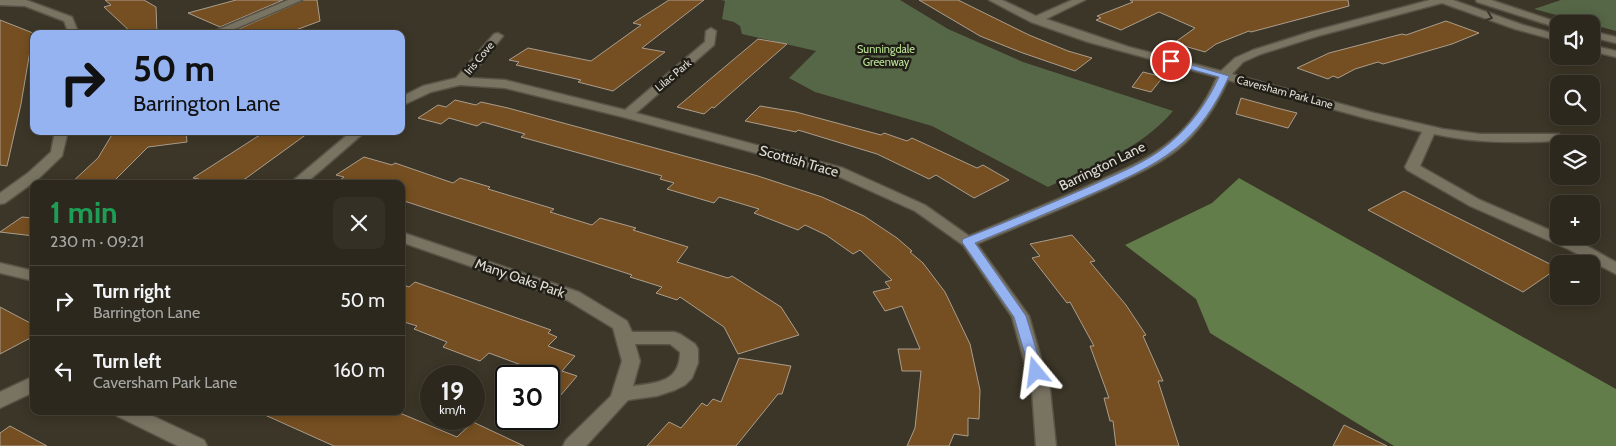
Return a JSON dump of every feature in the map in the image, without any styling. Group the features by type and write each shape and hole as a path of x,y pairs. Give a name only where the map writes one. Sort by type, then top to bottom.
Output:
{"street":[{"path":"223,30 297,0"},
{"name":"Caversham Park Lane","path":"994,0 1036,20 1083,38 1429,131 1503,139 1536,140 1550,138"},
{"path":"1036,20 1080,0"},
{"path":"1442,0 1519,27 1550,36"},
{"name":"Barrington Lane","path":"968,242 1058,205 1130,172 1172,146 1193,126 1215,96 1224,76 1240,60 1257,52 1314,34 1442,0"},
{"path":"1481,0 1550,22"},
{"path":"0,2 29,1 68,19 72,30"},
{"name":"Lilac Park","path":"627,114 710,43 711,31"},
{"name":"Iris Cove","path":"460,81 498,36"},
{"path":"1600,36 1616,40"},
{"path":"1600,50 1616,54"},
{"name":"Scottish Trace","path":"405,100 426,89 460,81 504,84 627,114 838,171 920,208 968,242 1020,316 1041,390 1046,446"},
{"path":"1429,131 1412,167 1475,203 1573,246 1616,269"},
{"path":"0,200 33,176 57,153 61,135"},
{"path":"301,180 355,135"},
{"name":"Many Oaks Park","path":"405,238 573,296 621,326 631,361 621,394 619,399 573,446"},
{"path":"0,268 30,275"},
{"path":"621,394 659,388 684,378 691,363 689,349 674,338 624,338"},
{"path":"0,401 30,385"},
{"path":"132,415 197,446"}],"green space":[{"name":"Sunningdale Greenway","path":"721,0 900,0 948,29 1023,62 1173,111 1146,136 1131,146 1099,164 1048,187 932,126 815,92 789,78 816,51 742,34 740,26 734,22 722,19 725,1"},
{"path":"1561,0 1616,0 1616,31 1600,27 1600,15 1556,15 1534,9"},
{"path":"1239,178 1616,389 1616,446 1394,446 1210,333 1196,299 1125,245 1212,203"}],"building":[{"path":"105,0 144,0 156,7 157,30 129,30 104,7 111,5"},
{"path":"236,0 283,0 220,27 188,13"},
{"path":"304,0 317,0 320,21 296,30 236,30"},
{"path":"669,0 704,0 642,48 665,52 613,91 578,82 581,80 516,65 519,62 509,60 528,48 591,61 641,25 633,23"},
{"path":"919,0 958,0 1029,35 1068,51 1092,58 1075,71 980,36"},
{"path":"1130,0 1348,0 1349,6 1249,31 1216,44 1205,52 1174,43 1195,28 1159,12 1121,30 1096,20 1101,18 1097,16 1133,2"},
{"path":"0,20 30,32 30,51 21,104 7,166 0,165"},
{"path":"1446,21 1479,33 1452,44 1383,64 1378,62 1355,69 1338,78 1333,76 1328,79 1297,68 1329,53 1402,34 1406,35"},
{"path":"758,39 787,44 714,108 712,107 704,114 677,107"},
{"path":"1143,72 1163,77 1151,92 1132,87"},
{"path":"1241,98 1297,113 1288,128 1236,114"},
{"path":"455,100 476,105 481,102 508,108 758,176 822,197 864,216 897,238 912,251 910,252 923,263 945,292 970,344 980,390 979,419 968,418 968,436 954,434 949,446 907,446 915,428 921,371 902,371 898,349 920,349 902,306 885,311 873,292 890,288 885,282 892,280 860,250 853,254 826,235 805,225 798,230 754,213 759,209 719,197 714,203 667,189 674,183 660,179 662,176 521,137 525,134 483,122 477,126 449,118 441,124 418,118 438,105 446,107"},
{"path":"760,106 796,112 881,135 884,133 907,141 912,138 977,168 983,165 1009,180 974,198 936,175 929,179 877,154 798,130 796,132 745,121"},
{"path":"112,135 186,135 187,142 148,147 115,180 74,180 98,158"},
{"path":"260,135 305,135 244,180 197,180 199,179 193,178"},
{"path":"364,157 392,165 395,163 453,183 460,178 490,187 488,189 554,209 550,212 592,225 600,218 636,228 633,230 688,247 677,262 728,278 732,276 781,307 799,335 738,354 724,327 680,297 677,300 656,293 662,287 630,277 632,275 405,201 405,180 340,180 344,177 336,175"},
{"path":"1404,191 1550,264 1550,273 1523,292 1368,210"},
{"path":"22,217 30,218 30,236 0,232"},
{"path":"1072,235 1095,261 1090,262 1126,305 1146,335 1143,336 1163,381 1158,381 1179,446 1116,446 1113,421 1110,421 1104,398 1109,398 1090,346 1094,346 1070,302 1067,303 1032,258 1040,256 1030,244"},
{"path":"415,282 551,330 548,333 557,337 548,346 575,356 562,371 577,376 560,396 560,365 521,365 489,353 480,361 443,347 447,342 414,329 417,326 405,322 405,286 409,287"},
{"path":"0,307 30,323 30,338 0,354"},
{"path":"739,358 791,366 782,394 778,394 736,446 647,446 669,422 681,428 702,403 707,406 713,399 721,402"},
{"path":"265,415 405,415 420,421 420,430 440,430 457,437 464,430 485,430 485,428 524,446 334,446"},
{"path":"1344,425 1387,446 1333,446"},
{"path":"10,426 47,446 0,446 0,433"}],"route":[{"path":"1036,372 1020,316 968,242 1058,205 1130,172 1172,146 1193,126 1215,96 1224,76 1171,61"}]}
